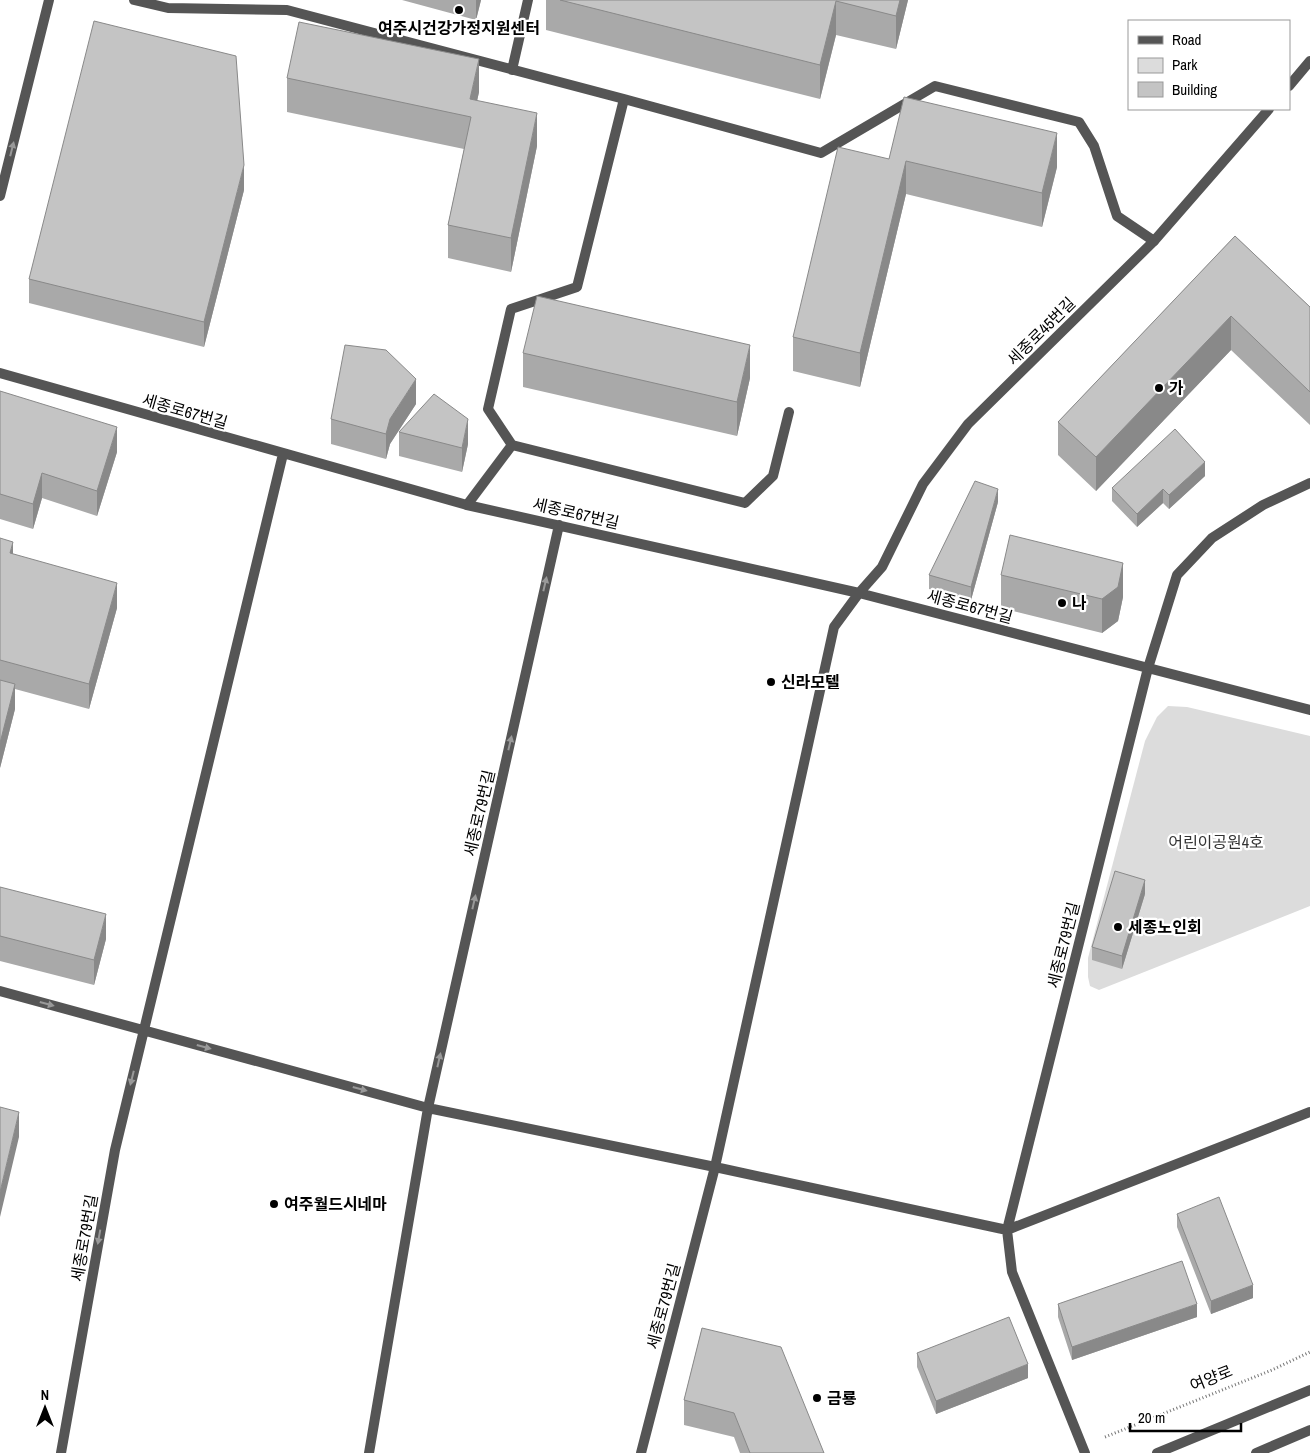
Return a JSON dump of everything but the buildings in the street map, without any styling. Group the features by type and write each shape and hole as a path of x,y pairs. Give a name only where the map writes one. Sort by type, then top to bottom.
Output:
{"street":[{"path":"0,196 49,0"},
{"path":"134,0 168,8 287,10 821,153 935,86 1079,122 1094,146 1116,216 1154,241"},
{"path":"512,70 528,0"},
{"path":"1290,85 1310,61"},
{"path":"624,99 577,287 511,310 488,409 512,445 745,503 773,476 789,412"},
{"name":"세종로45번길","path":"859,593 882,566 923,484 968,424 1154,241 1268,110"},
{"name":"세종로67번길","path":"0,374 467,505 859,593 1310,710"},
{"path":"467,505 512,445"},
{"name":"세종로79번길","path":"61,1453 115,1150 283,454"},
{"path":"1148,668 1178,575 1212,538 1264,505 1310,483"},
{"name":"세종로79번길","path":"369,1453 428,1108 559,525"},
{"name":"세종로79번길","path":"641,1453 715,1167 834,627 859,593"},
{"name":"세종로79번길","path":"1084,1450 1012,1272 1008,1230 1148,668"},
{"path":"0,990 428,1108 1008,1230 1310,1112"},
{"path":"1157,1453 1310,1390"},
{"path":"1256,1453 1310,1430"}],"path":[{"name":"여양로","path":"1084,1450 1310,1352"}],"green space":[{"name":"어린이공원4호","path":"1168,706 1187,707 1310,736 1310,906 1099,990 1090,986 1088,958 1145,741 1157,717"}],"place":[{"name":"여주시건강가정지원센터","path":"459,10"},
{"name":"가","path":"1159,388"},
{"name":"나","path":"1062,603"},
{"name":"신라모텔","path":"771,682"},
{"name":"세종노인회","path":"1118,927"},
{"name":"여주월드시네마","path":"274,1204"},
{"name":"금룡","path":"817,1398"}]}
